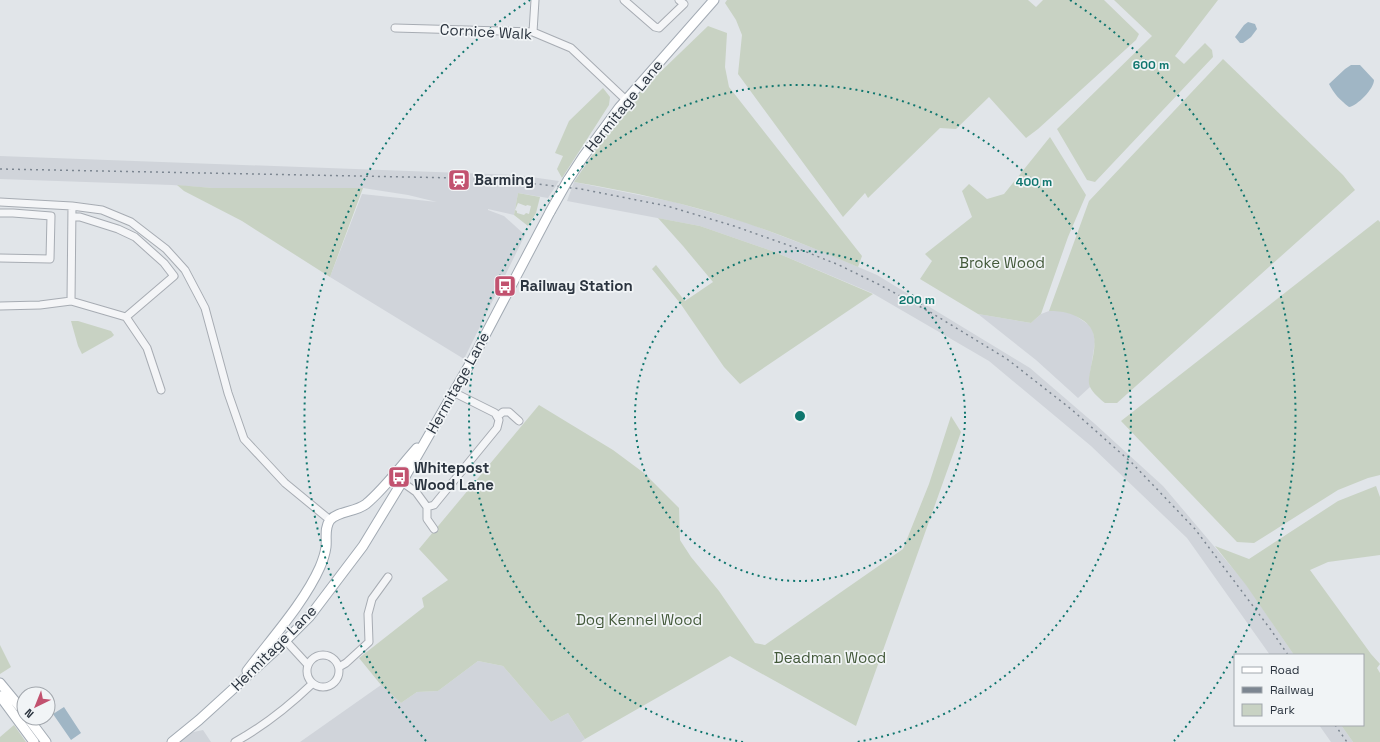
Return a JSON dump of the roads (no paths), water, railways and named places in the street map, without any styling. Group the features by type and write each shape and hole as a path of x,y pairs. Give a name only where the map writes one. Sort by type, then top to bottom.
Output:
{"main road":[{"name":"Hermitage Lane","path":"172,742 199,720 310,616 363,546 431,432 568,180 619,108 714,0"},
{"path":"234,688 288,618 320,568 326,545 326,528 330,520 340,514 353,511 365,505 382,488 431,432"},
{"path":"1,686 16,703"},
{"path":"0,696 34,742"},
{"path":"35,726 48,742"}],"street":[{"path":"533,32 535,0"},
{"path":"624,0 655,27 659,28 684,4 679,0"},
{"name":"Cornice Walk","path":"395,28 533,32 571,48 626,100"},
{"path":"0,202 72,206 102,210 131,222 166,249 185,270 205,308 228,393 244,439 285,482 330,520"},
{"path":"71,301 72,206"},
{"path":"0,214 13,213 51,216 50,259 0,258"},
{"path":"72,217 80,216 118,229 135,237 164,262 174,276 126,317"},
{"path":"0,306 40,305 71,301 126,317 147,348 160,390"},
{"path":"427,507 436,504 497,428 499,422 496,413 453,392"},
{"path":"498,416 503,412 509,412 519,421"},
{"path":"402,482 416,492 427,507 424,520 434,529"},
{"path":"339,667 346,663 369,642 368,614 372,599 388,577"},
{"path":"286,640 308,665"},
{"path":"324,655 334,659 339,667 338,678 332,686 322,688 312,684 307,675 308,665 314,657 324,655"},
{"path":"235,742 269,721 312,684"}],"water":[{"path":"1248,22 1255,24 1257,29 1251,37 1243,43 1240,43 1235,37"},
{"path":"1351,65 1360,65 1374,80 1371,88 1364,96 1356,104 1349,107 1338,97 1329,84"},
{"path":"64,707 81,733 71,740 56,718 56,712"}],"railway":[{"path":"0,169 459,178 519,182 581,189 667,206 734,226 799,249 839,265 930,312 1007,359 1071,409 1132,463 1195,529 1287,654"},
{"path":"1336,726 1347,742"}],"place":[{"name":"Barming","path":"459,180"},
{"name":"Railway Station","path":"505,286"},
{"name":"Whitepost Wood Lane","path":"399,477"}],"park label":[{"name":"Broke Wood","path":"1002,263"},
{"name":"Dog Kennel Wood","path":"639,620"},
{"name":"Deadman Wood","path":"830,658"}]}
